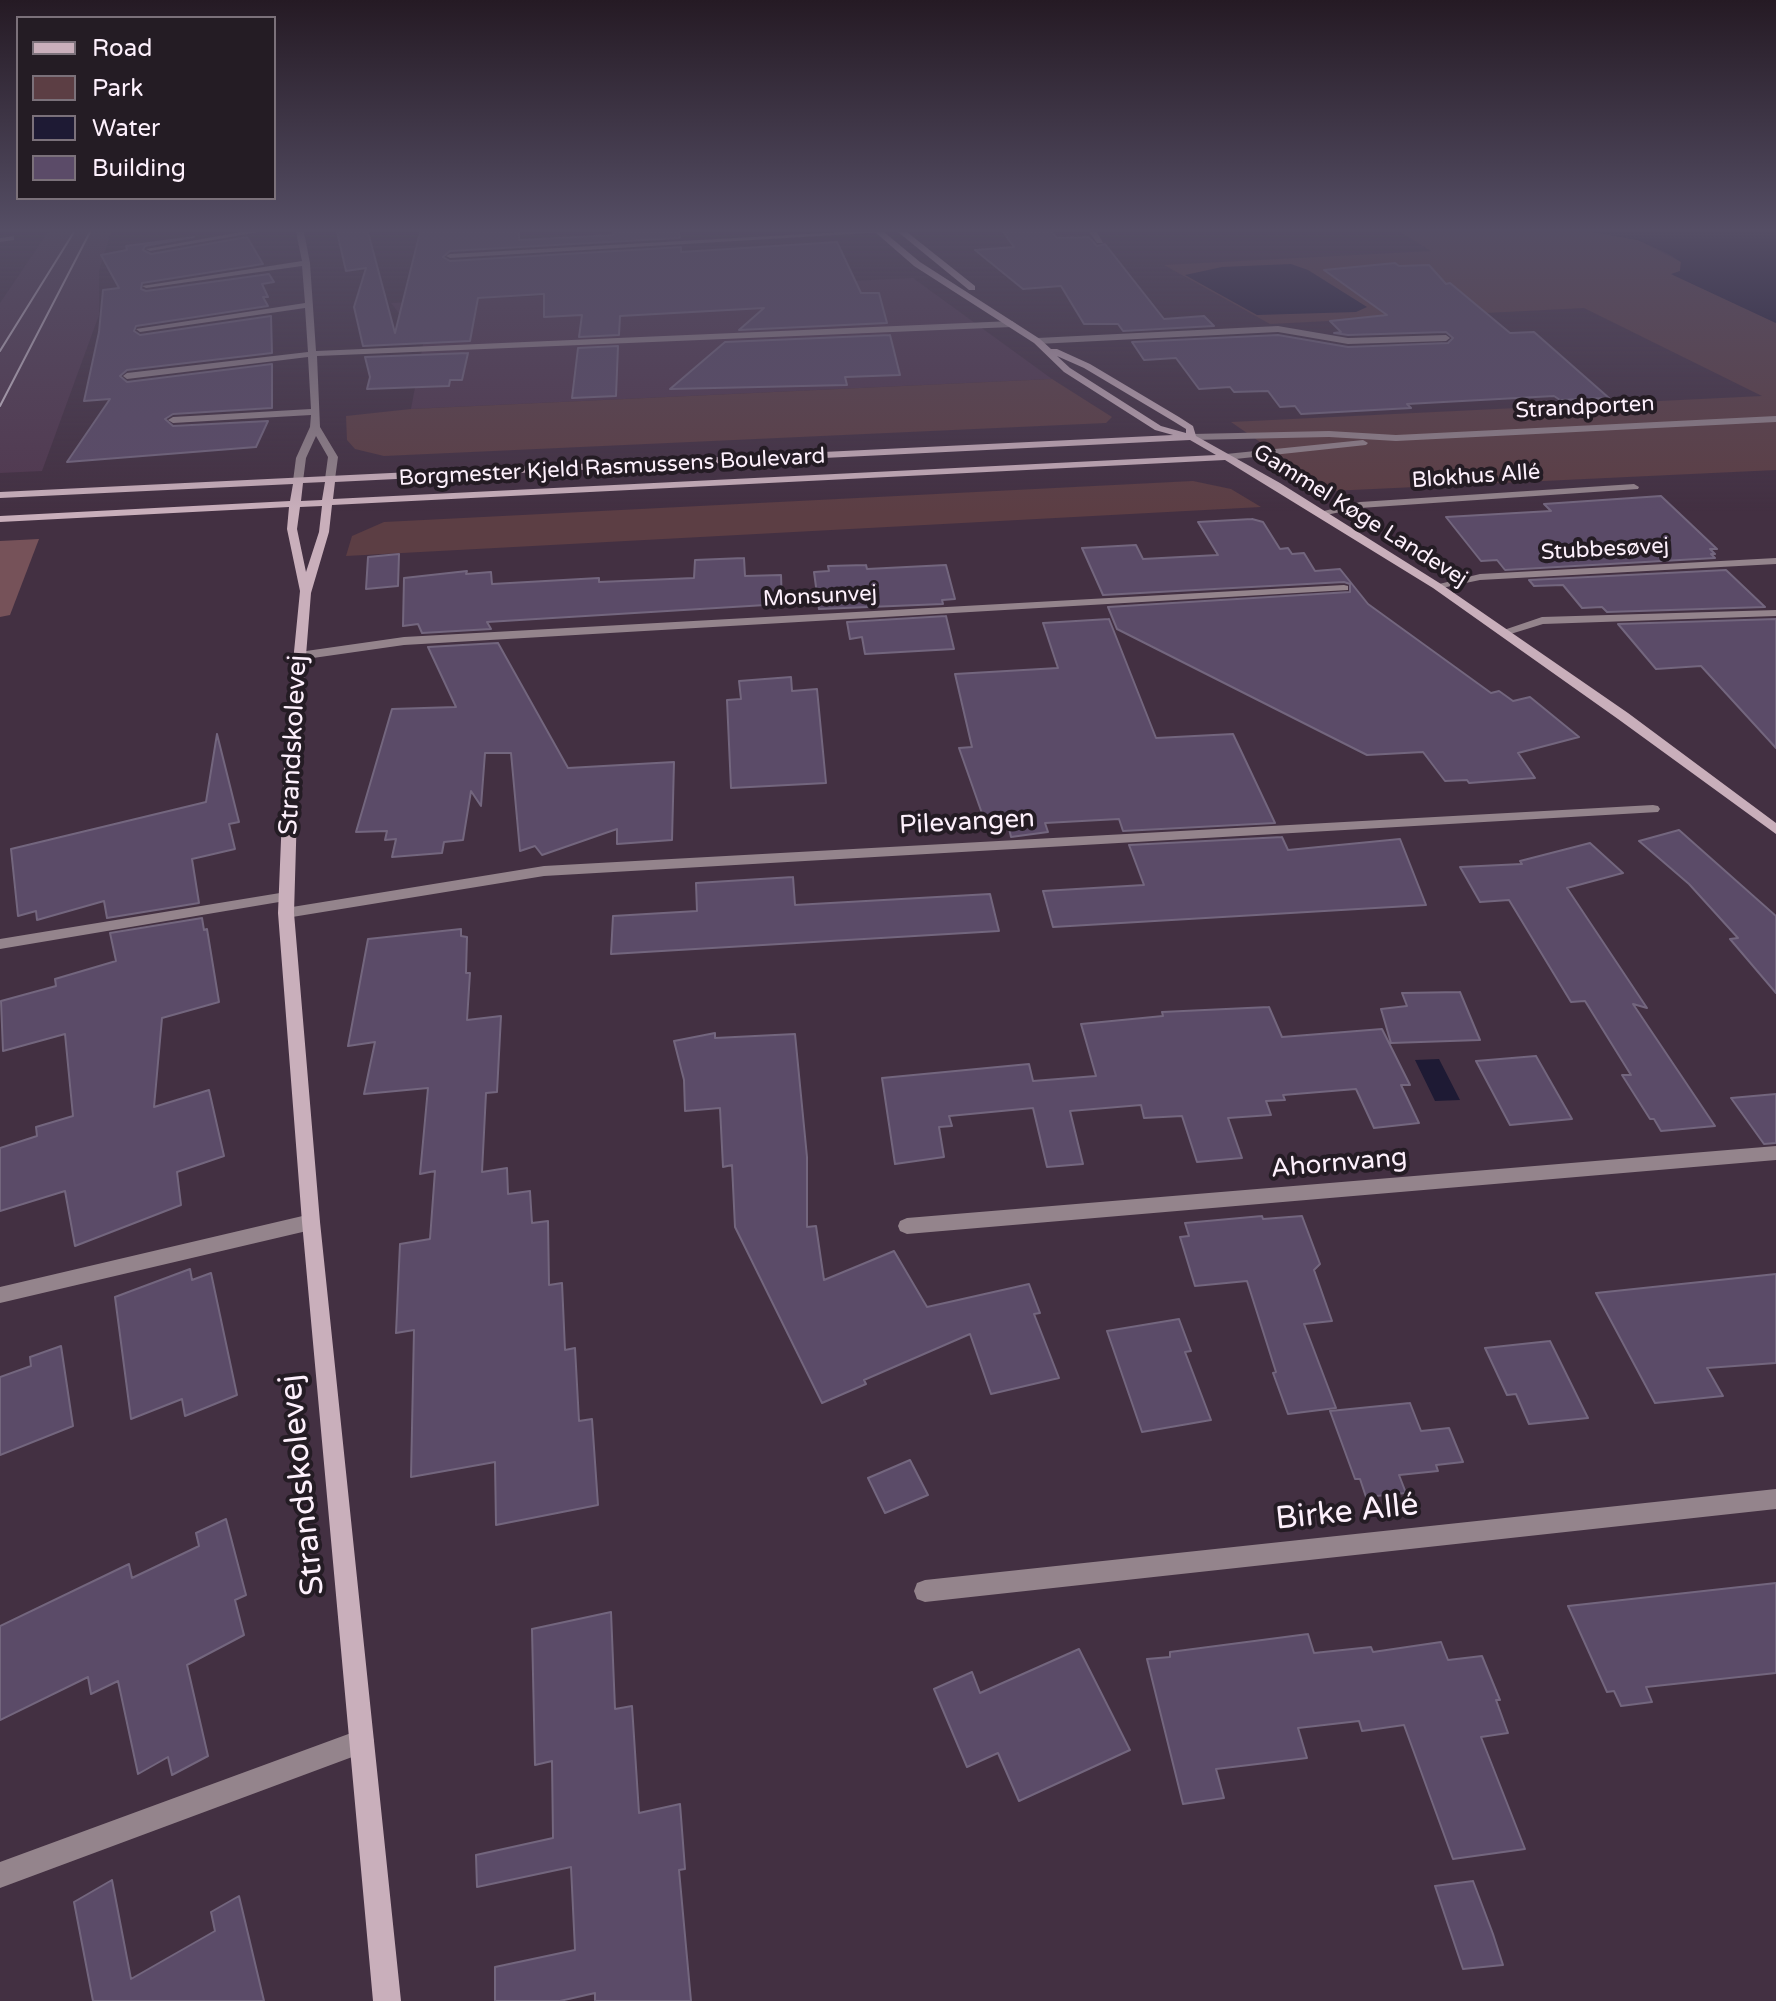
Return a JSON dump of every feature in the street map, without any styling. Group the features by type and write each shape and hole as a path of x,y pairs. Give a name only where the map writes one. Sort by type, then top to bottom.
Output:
{"street":[{"path":"140,329 166,325"},
{"name":"Strandskolevej","path":"305,593 292,529 302,454 315,427 311,325"},
{"path":"127,376 313,354 980,325"},
{"name":"Gammel Køge Landevej","path":"1014,325 1046,348 1067,370 1158,428 1192,437 1437,586 1623,716 1776,830"},
{"path":"1037,341 1278,329 1348,341 1446,338"},
{"name":"Gammel Køge Landevej","path":"1046,348 1087,366 1176,419 1190,428 1192,437"},
{"path":"173,420 316,412"},
{"name":"Strandporten","path":"1226,457 1396,438 1776,419"},
{"name":"Strandskolevej","path":"315,427 333,457 324,532 305,593 292,743 286,905 311,1222 387,2001"},
{"name":"Strandporten","path":"1192,437 1329,434 1396,438"},
{"name":"Borgmester Kjeld Rasmussens Boulevard","path":"0,495 1192,437"},
{"name":"Borgmester Kjeld Rasmussens Boulevard","path":"0,519 1226,457"},
{"name":"Blokhus Allé","path":"1321,513 1360,505 1634,487"},
{"name":"Stubbesøvej","path":"1437,586 1480,577 1776,561"},
{"name":"Monsunvej","path":"299,656 404,641 1344,588"},
{"path":"1504,632 1542,621 1776,613"},
{"name":"Pilevangen","path":"286,905 544,871 1653,809"},
{"path":"0,944 286,905"},
{"name":"Ahornvang","path":"907,1226 1776,1153"},
{"path":"0,1295 311,1222"},
{"name":"Birke Allé","path":"925,1591 1776,1499"},
{"path":"0,1875 362,1741"}],"shaded area":[{"path":"0,325 95,325 42,471 0,473"},
{"path":"408,325 978,325 1052,379 411,409 423,344"},
{"path":"39,539 10,615 0,617 0,541"}],"green space":[{"path":"1619,325 1776,325 1776,470 1331,491 1231,422 1762,396"},
{"path":"1052,379 1112,417 1106,423 384,456 355,449 347,440 346,416 411,409"},
{"path":"1193,481 1231,489 1261,507 346,556 352,536 384,522"}],"water":[{"path":"1439,1059 1460,1100 1435,1101 1415,1060"}],"building":[{"path":"100,325 140,325 134,331 140,335 206,325 271,325 272,353 127,370 120,376 127,382 272,364 272,408 173,414 165,419 173,426 268,421 256,447 67,462 110,399 84,401"},
{"path":"358,325 393,325 395,333 397,325 473,325 470,341 363,346"},
{"path":"581,325 620,325 619,335 579,337"},
{"path":"744,325 837,325 739,330"},
{"path":"1119,325 1214,326 1123,331"},
{"path":"1334,325 1501,325 1510,333 1534,332 1609,398 1560,400 1554,396 1407,404 1411,408 1301,414 1295,406 1280,407 1268,391 1234,392 1230,387 1199,389 1176,358 1144,360 1132,342 1278,335 1348,347 1448,343 1453,338 1446,332 1334,333 1341,332"},
{"path":"890,335 900,375 845,377 847,385 670,389 725,342"},
{"path":"618,346 616,396 572,398 578,348"},
{"path":"468,353 462,380 450,380 449,386 367,389 370,377 365,357"},
{"path":"1661,496 1717,549 1710,549 1715,558 1505,570 1497,560 1481,561 1446,517 1551,511 1544,504"},
{"path":"1252,519 1263,522 1280,549 1288,548 1292,554 1304,553 1315,571 1340,569 1368,604 1491,693 1499,691 1513,701 1530,697 1579,737 1518,753 1535,778 1469,783 1467,780 1445,781 1423,752 1367,755 1117,629 1108,607 1350,592 1350,584 1344,582 1103,595 1082,548 1136,545 1143,559 1218,555 1198,522"},
{"path":"399,554 398,586 366,589 368,557"},
{"path":"744,558 745,576 781,575 782,604 487,622 491,629 422,633 418,624 403,626 404,578 467,571 466,574 491,572 492,584 599,578 599,582 694,578 695,560"},
{"path":"866,565 867,569 946,565 955,599 942,600 943,604 819,609 814,572 829,571 828,566"},
{"path":"1726,570 1765,607 1607,612 1602,607 1582,608 1563,585 1534,586 1529,580"},
{"path":"946,616 954,649 865,654 862,637 850,639 847,622"},
{"path":"1109,619 1156,738 1233,734 1275,823 1123,831 1119,819 1045,823 1048,832 1011,837 1008,824 985,822 959,748 972,747 955,674 1058,668 1043,623"},
{"path":"1776,619 1776,748 1701,666 1656,669 1618,624"},
{"path":"498,643 568,768 674,762 672,840 617,844 617,829 542,855 535,846 520,851 511,753 485,753 481,806 471,791 463,840 444,842 442,853 392,857 396,839 385,840 387,831 356,832 392,709 456,707 428,647"},
{"path":"791,677 792,691 817,689 826,783 731,788 727,700 741,699 739,681"},
{"path":"217,734 239,822 229,824 235,849 192,859 199,903 107,918 104,901 37,920 36,911 18,916 11,849 206,802"},
{"path":"1679,830 1776,916 1776,993 1730,939 1738,938 1689,884 1639,841"},
{"path":"1282,837 1288,850 1400,839 1426,905 1053,927 1043,891 1144,885 1129,845"},
{"path":"1590,843 1623,873 1567,888 1647,1008 1633,1004 1715,1126 1661,1131 1622,1075 1631,1075 1585,1001 1571,1002 1509,900 1480,902 1460,867 1522,864 1520,861"},
{"path":"793,877 795,905 990,894 999,931 611,954 613,916 697,911 696,883"},
{"path":"202,918 204,930 207,929 219,1002 162,1018 154,1107 209,1090 224,1156 177,1172 181,1205 75,1246 65,1191 0,1211 0,1148 37,1136 36,1127 73,1116 65,1034 3,1051 1,1001 56,986 55,979 116,961 110,933"},
{"path":"461,929 461,936 467,937 466,973 470,973 467,1020 501,1016 497,1092 486,1093 482,1172 507,1168 508,1194 530,1191 532,1223 548,1221 549,1285 562,1283 565,1350 575,1348 579,1421 592,1419 598,1505 496,1525 495,1462 411,1477 414,1330 396,1333 400,1244 430,1239 435,1171 420,1174 428,1088 364,1094 375,1042 348,1046 368,939"},
{"path":"1460,992 1480,1040 1391,1043 1381,1009 1407,1006 1402,993"},
{"path":"1269,1007 1282,1037 1382,1029 1410,1085 1401,1085 1419,1123 1374,1128 1356,1089 1283,1095 1285,1100 1266,1101 1271,1115 1228,1118 1242,1158 1197,1162 1182,1116 1144,1118 1141,1105 1070,1111 1083,1164 1047,1167 1033,1108 949,1116 952,1126 939,1127 944,1157 895,1164 882,1078 1029,1064 1033,1081 1096,1076 1081,1024 1163,1016 1162,1012"},
{"path":"715,1033 715,1038 795,1034 807,1157 807,1227 816,1226 824,1280 894,1251 927,1307 1029,1284 1040,1313 1034,1314 1059,1378 991,1394 970,1334 864,1380 866,1384 822,1403 735,1227 732,1165 723,1167 720,1108 685,1111 684,1080 674,1041"},
{"path":"1536,1056 1572,1119 1510,1125 1476,1061"},
{"path":"1776,1094 1776,1143 1764,1144 1731,1098"},
{"path":"1262,1216 1263,1219 1302,1216 1320,1264 1314,1270 1332,1321 1304,1324 1336,1408 1288,1414 1247,1281 1195,1286 1180,1237 1189,1236 1185,1223"},
{"path":"190,1269 192,1280 211,1273 237,1395 185,1416 182,1399 131,1419 115,1297"},
{"path":"1776,1274 1776,1363 1707,1368 1723,1396 1655,1403 1596,1293"},
{"path":"1179,1319 1191,1351 1185,1352 1211,1420 1142,1432 1107,1331"},
{"path":"1550,1341 1588,1418 1529,1424 1516,1394 1507,1395 1485,1348"},
{"path":"61,1346 73,1426 0,1455 0,1377 31,1366 30,1357"},
{"path":"1410,1403 1421,1431 1449,1428 1463,1462 1436,1465 1438,1471 1399,1475 1406,1493 1366,1497 1360,1479 1355,1479 1330,1411"},
{"path":"910,1460 928,1495 885,1513 868,1478"},
{"path":"226,1519 246,1595 235,1600 244,1635 187,1665 208,1756 172,1775 168,1757 138,1774 118,1681 91,1694 88,1677 0,1720 0,1626 129,1564 132,1578 199,1546 196,1533"},
{"path":"1776,1583 1776,1673 1646,1687 1652,1702 1621,1706 1614,1691 1607,1692 1568,1606"},
{"path":"611,1612 615,1709 632,1706 639,1813 680,1804 685,1869 679,1870 691,2001 595,2001 595,1993 560,2001 495,2001 495,1967 575,1950 571,1867 477,1887 476,1855 553,1838 552,1761 535,1765 532,1629"},
{"path":"1308,1634 1314,1653 1371,1647 1373,1652 1441,1642 1448,1660 1482,1656 1500,1700 1496,1700 1508,1733 1481,1737 1525,1849 1453,1859 1404,1725 1362,1731 1359,1721 1298,1728 1307,1758 1216,1769 1224,1798 1183,1804 1147,1659 1170,1657 1170,1652"},
{"path":"1079,1649 1130,1750 1019,1801 998,1753 967,1767 934,1689 972,1672 980,1693"},
{"path":"112,1880 131,1979 215,1931 211,1912 239,1896 264,2001 93,2001 74,1902"},
{"path":"1473,1881 1503,1965 1463,1969 1435,1886"}],"tram line":[{"path":"0,351 16,325"},
{"path":"0,406 42,325"}]}
